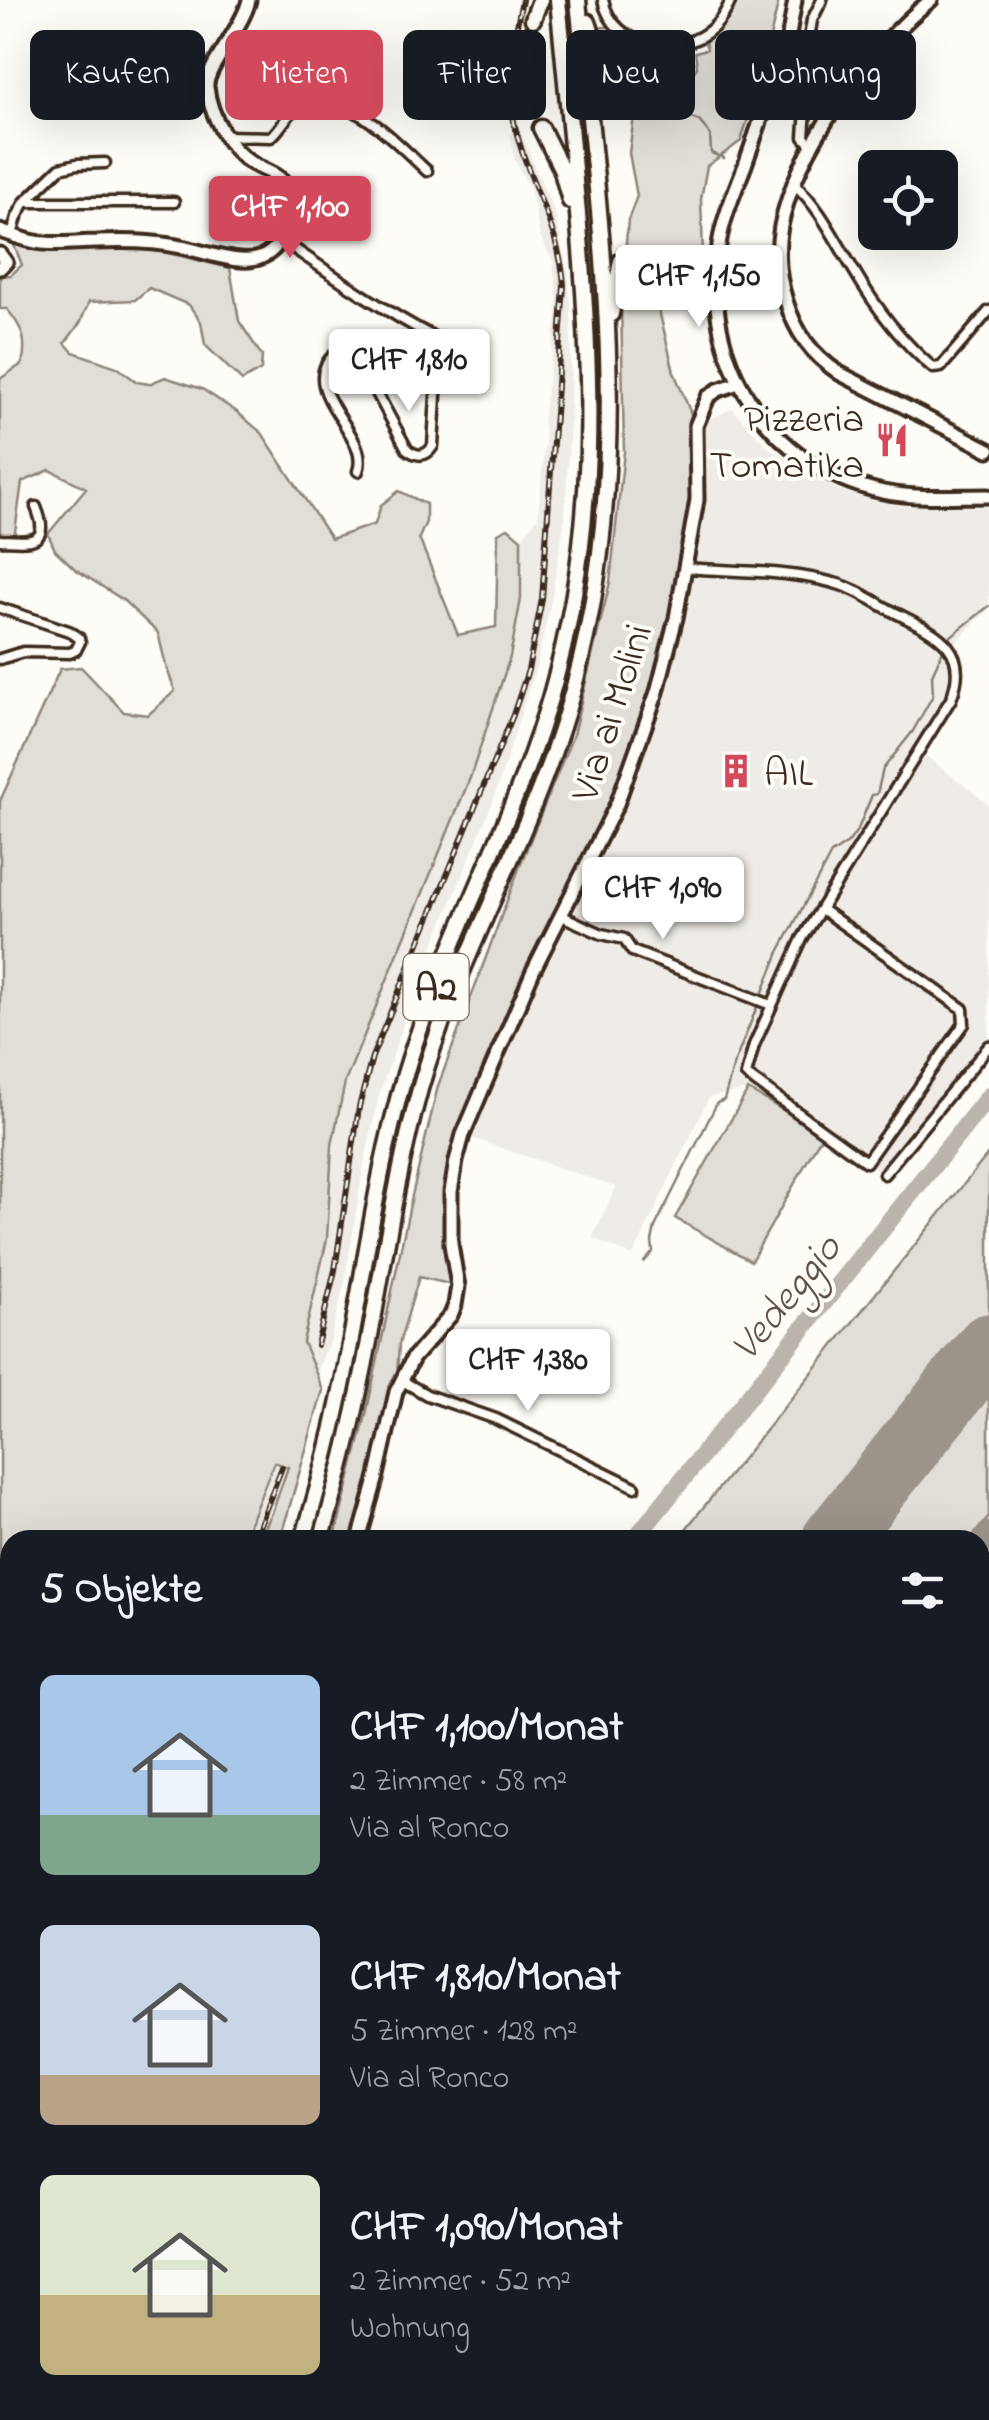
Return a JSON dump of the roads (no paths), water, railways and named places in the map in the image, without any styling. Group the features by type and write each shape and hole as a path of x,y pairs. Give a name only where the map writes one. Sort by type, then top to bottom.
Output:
{"highway":[{"path":"533,19 540,0"},
{"name":"A2","path":"306,1530 336,1412 375,1202 405,1075 440,974 537,739 570,613 586,510 589,378 558,0"},
{"name":"A2","path":"580,0 590,30"},
{"name":"A2","path":"324,1530 357,1400 401,1166 421,1086 456,985 548,770 568,709 593,602 604,530 610,434 608,337 580,0"},
{"name":"A2","path":"542,128 564,178 582,262"},
{"name":"A2","path":"608,337 622,261"}],"street":[{"path":"105,164 60,168 25,202 6,233 53,244 176,246 244,262 269,254 289,218 286,184 238,152 213,108 206,83 209,72 242,22 250,0"},
{"path":"603,0 609,18 624,34 661,46 704,35 716,25 730,0"},
{"path":"795,0 789,35 719,242 715,282 726,354 738,383 766,423 790,447 818,466 878,491 910,496 989,496"},
{"path":"812,146 804,137 802,80 812,20 822,0"},
{"path":"931,0 868,61 812,146 780,228 780,280 797,331 821,360 989,450"},
{"path":"227,136 271,137 303,102 319,98 351,108 375,124 428,172"},
{"path":"794,184 812,202 857,276 902,338 932,368 941,367 989,310"},
{"path":"25,202 174,202"},
{"path":"280,239 376,305 432,336 439,345 433,446 421,456 406,450 358,363 346,355 334,354 325,362 321,373 324,387 361,456 358,472"},
{"path":"0,254 6,262 0,268"},
{"name":"Via ai Molini","path":"398,1386 413,1358 451,1315 455,1305 458,1286 451,1244 451,1192 463,1135 533,971 617,804 657,692 686,568 697,500 696,426 708,397 738,383"},
{"path":"0,540 37,539 42,532 42,520 36,508"},
{"path":"686,568 833,582 942,638 958,664 958,682 951,698 802,939 754,1045 746,1075 866,1162 964,1024 963,1010 821,909"},
{"path":"0,608 70,631 80,642 70,653 23,652 0,659"},
{"path":"562,916 624,939 632,950 771,1006"},
{"path":"884,1174 989,1046"},
{"path":"362,1530 398,1386 496,1419 636,1487"}],"waterway":[{"path":"695,119 710,134 711,153 724,158"},
{"path":"948,641 989,606"},
{"path":"644,1262 653,1252 655,1227 717,1103 724,1100 734,1064 779,952 831,854 848,843 858,829 872,795 877,794 883,769 913,731 933,695 932,675 944,648"},
{"name":"Vedeggio","path":"642,1530 989,1096"}],"railway":[{"path":"317,1345 335,1270 359,1107 372,1057 513,715 528,670 542,599 564,285 557,246 524,157 511,103 511,69 522,0"},
{"path":"258,1530 282,1467"}],"place":[{"name":"Pizzeria Tomatika","path":"892,440"},
{"name":"AIL","path":"736,771"}]}
